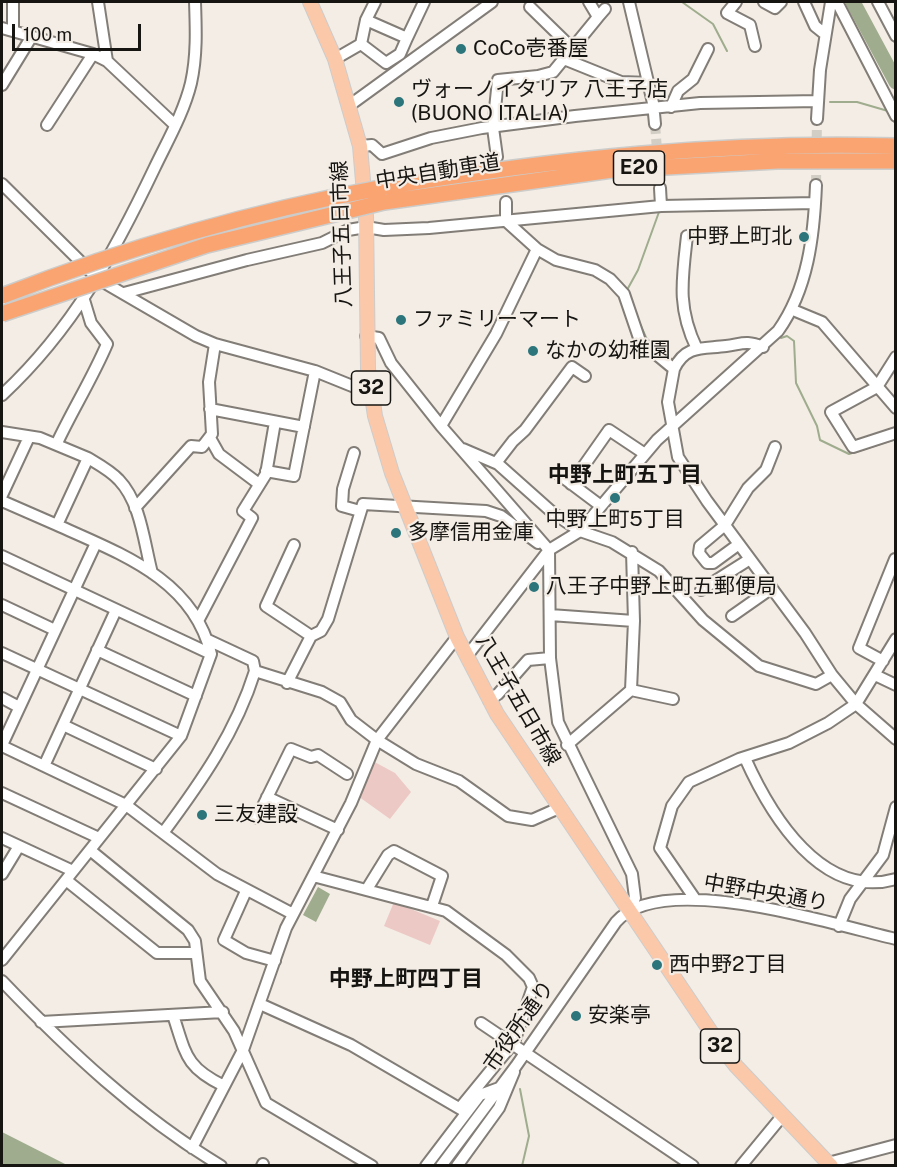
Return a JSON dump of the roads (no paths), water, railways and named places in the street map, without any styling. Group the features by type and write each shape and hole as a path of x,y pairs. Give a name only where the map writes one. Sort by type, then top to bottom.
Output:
{"highway":[{"name":"中央自動車道","path":"2,314 207,245 384,194 550,161 669,150 777,146 896,146"},
{"name":"中央自動車道","path":"2,296 129,251 267,212 343,195 384,194 612,170 777,160 896,161"}],"main road":[{"name":"八王子五日市線","path":"312,3 335,59 360,146 366,227 366,336 372,394 381,438 457,637 489,700 559,808 727,1055 830,1164"}],"street":[{"path":"13,2 13,31"},
{"path":"98,2 107,61"},
{"path":"2,395 24,374 86,297 123,234 186,97 195,56 195,2"},
{"path":"335,59 361,44 366,20 375,2"},
{"path":"361,44 386,63 400,54 424,2"},
{"path":"350,105 492,2"},
{"path":"497,157 493,128 498,80 553,72 601,13 589,2"},
{"path":"629,2 649,83 655,124"},
{"path":"736,2 727,13 750,26 755,46"},
{"path":"764,2 775,8 781,2"},
{"path":"804,2 815,26 825,34"},
{"path":"817,119 825,34 831,2"},
{"path":"837,2 896,116"},
{"path":"878,2 896,36"},
{"path":"530,7 572,48"},
{"path":"366,20 407,38"},
{"path":"2,28 93,54 107,61 175,125"},
{"path":"2,84 32,36"},
{"path":"671,107 678,91 693,79 708,48"},
{"path":"47,125 93,54"},
{"path":"564,59 621,82 649,83"},
{"path":"360,146 372,146 382,154 431,138 575,116 763,100 818,101"},
{"path":"2,184 98,279 196,336 215,344 315,371 372,394"},
{"path":"467,656 549,550 580,531 645,454 763,346 793,310 802,286 816,185"},
{"path":"660,188 661,206"},
{"path":"506,202 506,221 537,249 556,260 595,270 610,279 624,294 640,341 674,369"},
{"path":"124,293 247,260 322,243 348,230 366,227 384,230 418,229 661,206 720,203 815,203"},
{"path":"687,236 681,294 686,325 697,348"},
{"path":"441,426 488,349 537,249"},
{"path":"57,444 78,399 87,390 107,344 91,323 86,297"},
{"path":"793,310 822,322 896,408"},
{"path":"366,336 379,338 391,363 441,426 549,550 550,658 554,706 567,745 632,874 635,898 629,910"},
{"path":"763,346 749,342 697,348 681,358 674,369 668,402 678,457 832,675 856,704 896,739"},
{"path":"135,508 191,446 202,447 210,438 213,423 208,382 215,344"},
{"path":"896,357 877,387 831,412 853,447 896,433"},
{"path":"496,463 525,430 572,367 585,376"},
{"path":"266,471 294,476 315,371"},
{"path":"210,409 304,427"},
{"path":"198,621 252,518 243,511 266,471 275,422"},
{"path":"571,484 609,430 645,454"},
{"path":"2,432 57,444 88,458 117,477 135,508 152,573"},
{"path":"2,495 29,437"},
{"path":"210,438 219,454 259,484"},
{"path":"739,544 713,562 707,563 699,553 700,546 725,525 748,488 766,470 776,447"},
{"path":"460,448 496,463 553,513 580,531 632,552 659,571 703,620 759,666 816,684 832,675"},
{"path":"354,453 343,489 342,506 360,511"},
{"path":"57,525 88,458"},
{"path":"557,473 601,506"},
{"path":"2,501 96,543 161,577 188,603 208,640 212,654 181,736 2,960"},
{"path":"287,683 311,636 321,630 328,619 363,504 486,511 501,516 549,550"},
{"path":"96,543 2,746 126,805 217,874 293,914"},
{"path":"294,545 266,606 311,636"},
{"path":"567,745 631,690 634,621 632,552"},
{"path":"2,556 212,654"},
{"path":"701,590 750,559"},
{"path":"883,661 859,648 895,559"},
{"path":"732,616 772,588"},
{"path":"2,605 55,630"},
{"path":"44,766 116,610"},
{"path":"550,615 634,621"},
{"path":"192,1148 243,1050 293,914 338,830 377,740 457,637"},
{"path":"694,899 660,848 672,806 689,782 739,759 789,743 828,723 856,704 896,639"},
{"path":"164,833 204,778 244,705 255,671 252,661 208,640"},
{"path":"98,650 196,696"},
{"path":"2,652 181,736"},
{"path":"489,700 498,694 528,660 550,658"},
{"path":"255,671 287,683 322,692 340,702 351,720 377,740 416,764 459,781 508,816 532,820 559,808"},
{"path":"875,675 896,685"},
{"path":"631,690 673,699"},
{"path":"2,698 20,707"},
{"path":"63,725 156,769"},
{"path":"257,818 291,749 311,757 318,755 347,774"},
{"path":"746,758 777,816 795,842 830,873 879,884 896,879"},
{"path":"2,793 99,837"},
{"path":"267,797 338,830"},
{"path":"839,926 850,899 883,855 894,825 896,807"},
{"path":"2,838 73,871"},
{"path":"2,874 19,846"},
{"path":"90,850 188,930 195,941 200,981 223,1012 266,1102 372,1166"},
{"path":"367,889 388,855 394,852 442,876 432,906"},
{"path":"313,876 432,906 455,918 506,955 529,978 533,987 514,1042 463,1110 426,1166"},
{"path":"66,880 157,953 195,953"},
{"path":"246,891 224,940 246,953 275,961"},
{"name":"中野中央通り","path":"629,910 652,903 694,899 741,904 896,939"},
{"name":"市役所通り","path":"441,1166 516,1066 616,922 629,910"},
{"path":"2,981 41,1022 133,1105 221,1166"},
{"path":"260,1004 351,1045 463,1110"},
{"path":"41,1022 223,1012"},
{"path":"173,1015 188,1059 204,1077 224,1086"},
{"path":"482,1023 514,1042 525,1052 693,1166"},
{"path":"457,1166 499,1108 512,1084 516,1066"},
{"path":"463,1110 480,1095 499,1088"},
{"path":"741,1166 783,1115"},
{"path":"830,1164 896,1145"}],"waterway":[{"path":"682,2 713,24 727,51"},
{"path":"853,2 896,82"},
{"path":"830,102 857,102 888,111"},
{"path":"627,290 638,270 659,212"},
{"path":"637,317 648,342"},
{"path":"781,338 787,336 794,341 796,383 817,426 820,440 849,454 896,439"},
{"path":"520,1089 529,1136 522,1166"}],"tunnel":[{"path":"816,185 817,119"},
{"path":"655,124 660,188"}],"place":[{"name":"CoCo壱番屋","path":"461,49"},
{"name":"ヴォーノイタリア 八王子店 (BUONO ITALIA)","path":"399,102"},
{"name":"中野上町北","path":"804,237"},
{"name":"ファミリーマート","path":"401,320"},
{"name":"なかの幼稚園","path":"533,351"},
{"name":"中野上町5丁目","path":"615,498"},
{"name":"多摩信用金庫","path":"396,533"},
{"name":"八王子中野上町五郵便局","path":"534,587"},
{"name":"三友建設","path":"202,815"},
{"name":"西中野2丁目","path":"657,965"},
{"name":"安楽亭","path":"576,1016"}],"district":[{"name":"中野上町五丁目","path":"625,475"},
{"name":"中野上町四丁目","path":"406,979"}]}
